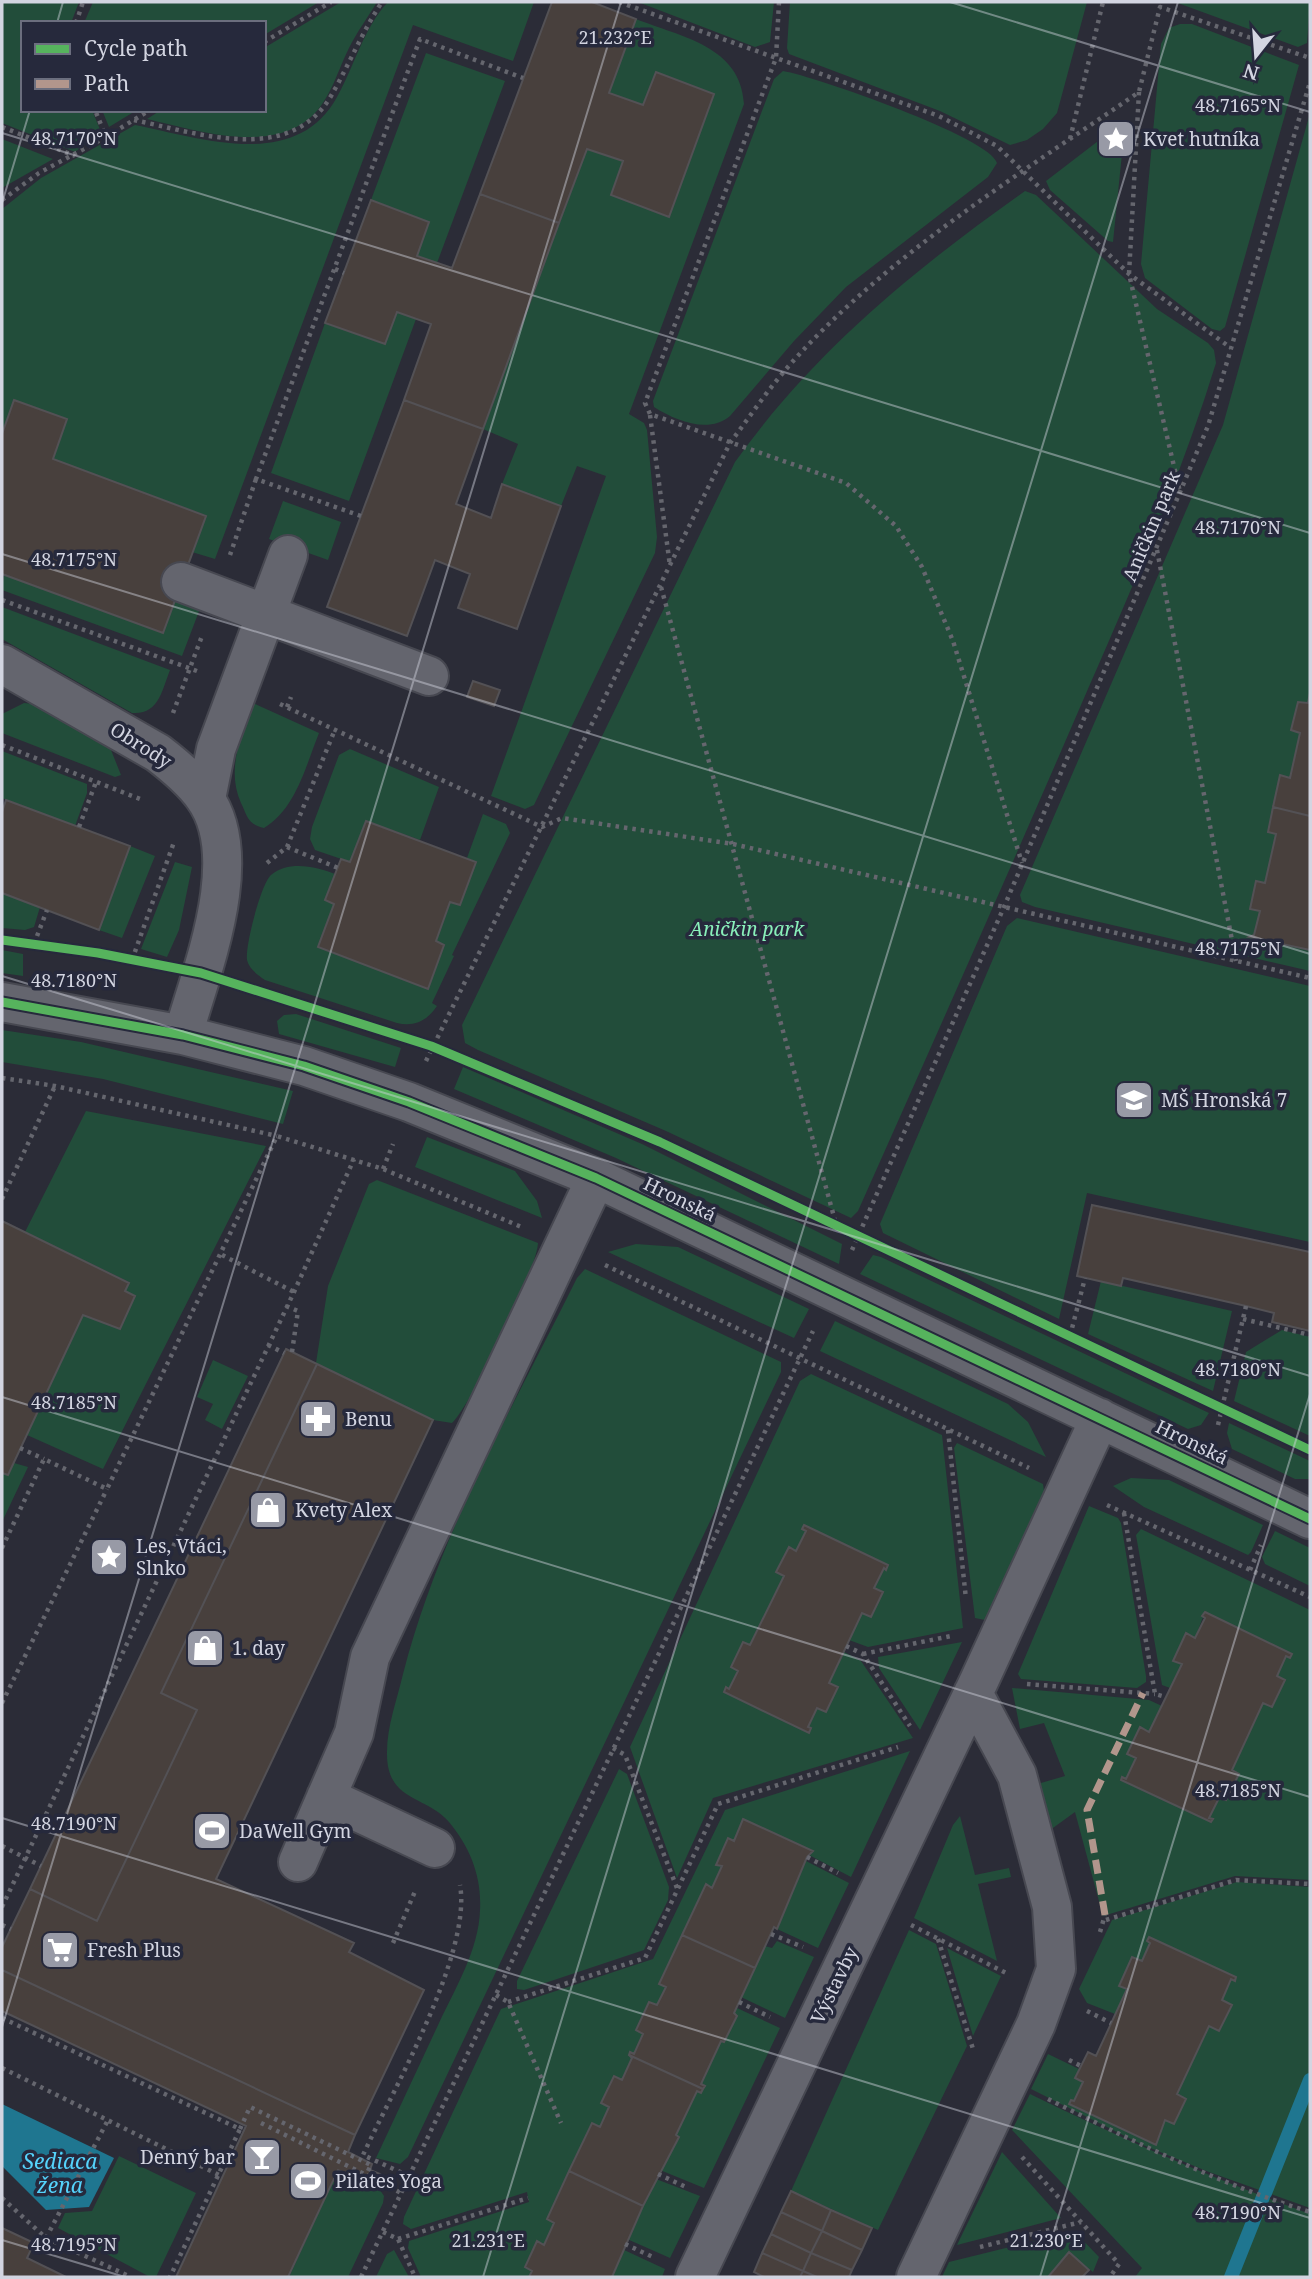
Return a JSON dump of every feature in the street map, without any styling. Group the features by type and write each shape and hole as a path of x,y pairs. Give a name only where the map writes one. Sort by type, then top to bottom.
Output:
{"street":[{"path":"205,799 216,750 288,555"},
{"path":"181,582 429,676"},
{"name":"Obrody","path":"2,664 158,753 181,771 205,799 218,832 222,865 214,921 183,1035"},
{"name":"Hronská","path":"2,1002 183,1035 304,1066 410,1102 596,1178 1310,1519"},
{"path":"298,1863 354,1733 370,1657 596,1178"},
{"name":"Výstavby","path":"695,2277 873,1904 929,1752 976,1687 982,1639 1100,1418"},
{"path":"916,2277 1049,1995 1056,1969 1052,1907 1017,1775 976,1687"},
{"path":"326,1797 435,1848"}],"path":[{"path":"77,21 83,2"},
{"path":"266,41 331,2"},
{"path":"134,120 239,140 271,138 294,130 315,118 331,96 354,48 382,2"},
{"path":"619,2 939,116 997,146 1129,274 1231,348"},
{"path":"670,566 650,414 645,403 776,58 779,2"},
{"path":"1070,139 1103,2"},
{"path":"1180,492 1129,274 1139,92 1161,4 1310,58"},
{"path":"361,516 257,479 335,268 420,39 523,78"},
{"path":"431,1046 542,827 730,443 795,359 874,283 1025,171 1139,92"},
{"path":"96,112 106,137"},
{"path":"2,200 39,173 75,156 147,112"},
{"path":"2,127 75,156"},
{"path":"335,268 344,273"},
{"path":"650,414 846,483 895,526 910,545 953,641 1022,864"},
{"path":"1156,548 1236,961"},
{"path":"660,586 836,1224"},
{"path":"287,707 290,697"},
{"path":"334,732 287,847 338,868"},
{"path":"2,745 146,801"},
{"path":"79,827 96,782"},
{"path":"542,827 562,818 733,844 1310,978"},
{"path":"132,960 179,829"},
{"path":"34,944 47,910"},
{"path":"23,943 47,946"},
{"path":"121,957 201,973"},
{"path":"418,1042 444,1052"},
{"path":"2,1078 55,1086 277,1136 354,1159 294,1292 2,1907"},
{"path":"2,1199 55,1086"},
{"path":"2,1703 222,1255 277,1136"},
{"path":"824,1218 871,1241"},
{"path":"222,1255 294,1292"},
{"path":"1070,1336 1085,1278"},
{"path":"286,1306 298,1311 292,1352"},
{"path":"1222,1408 1246,1306"},
{"path":"1242,1319 1310,1335"},
{"path":"1058,1330 1083,1342"},
{"path":"268,1345 284,1353"},
{"path":"361,2277 799,1359"},
{"path":"1209,1402 1235,1414"},
{"path":"863,1654 982,1639 948,1430"},
{"path":"20,1448 107,1489"},
{"path":"2,1548 4,1538 44,1459"},
{"path":"1124,1513 1155,1694"},
{"path":"508,2002 645,1958 718,1804 929,1752 863,1654 846,1646"},
{"path":"976,1687 1155,1694 1166,1697"},
{"path":"613,1748 625,1755 677,1888"},
{"path":"2,1846 41,1866"},
{"path":"393,1943 435,1848 449,1859 458,1872 463,1898 459,1933 439,1991 363,2155 409,2176"},
{"path":"807,1857 842,1875"},
{"path":"1106,1920 1236,1880 1310,1884"},
{"path":"873,1904 1049,1995 1111,2023"},
{"path":"2,1925 10,1929"},
{"path":"771,1934 808,1949"},
{"path":"938,1938 993,2113 1003,2136 1119,2264 1110,2277"},
{"path":"496,1995 508,2002 561,2123"},
{"path":"739,2002 774,2020"},
{"path":"2,2018 240,2129"},
{"path":"2,2068 219,2175"},
{"path":"1037,2094 1142,2146 1237,2186 1310,2211"},
{"path":"170,2277 250,2107 371,2165 366,2175"},
{"path":"47,2238 108,2120"},
{"path":"261,2123 401,2193"},
{"path":"658,2174 694,2190"},
{"path":"2,2198 47,2238 131,2277"},
{"path":"398,2239 528,2198"},
{"path":"973,2249 1081,2222"},
{"path":"383,2231 398,2239 415,2277"},
{"path":"625,2244 660,2260"}],"green space":[{"path":"2,2 79,2 72,21 21,21 21,112 93,112 101,132 75,152 2,123"},
{"path":"93,2 319,2 266,34 266,21 85,21"},
{"path":"341,2 377,2 352,42 325,100 314,114 297,127 256,137 233,136 147,119 158,112 266,112 266,47"},
{"path":"388,2 534,2 513,61 413,25 215,559 192,552 205,515 53,459 67,419 14,400 2,434 2,209 41,178 135,125 217,142 245,144 272,142 297,135 319,120 337,97 372,23"},
{"path":"638,2 774,2 770,42 755,47"},
{"path":"790,2 1087,2 1057,113 1043,129 1027,140 1010,145 940,111 789,54 787,48"},
{"path":"1175,2 1310,2 1307,43 1298,47"},
{"path":"636,19 689,39 720,56 732,69 740,84 744,104 629,414 644,423 647,430 657,537 655,553 534,805 525,809 491,796 606,476 577,466 561,506 502,484 518,444 483,429 587,149 623,161 611,195 669,217 714,94 656,72 643,105 609,93"},
{"path":"1192,24 1299,65 1225,327 1220,331 1212,329 1145,278 1141,264 1161,44 1169,28"},
{"path":"426,53 505,81 437,263 417,256 429,222 371,200"},
{"path":"783,71 829,84 935,124 988,152 997,163 988,177 846,287 794,341 730,416 712,424 692,424 654,407 653,401 774,79"},
{"path":"103,112 134,112 109,127"},
{"path":"1310,113 1310,693 1308,703 1298,702 1291,730 1300,733 1290,778 1280,776 1269,832 1276,834 1265,883 1256,882 1250,909 1260,911 1254,935 1250,936 1310,950 1310,971 1035,907 1022,902 1020,895 1223,425"},
{"path":"1119,125 1123,127 1124,134 1113,242 1108,241 1050,190 1046,181"},
{"path":"2,139 53,159 2,188"},
{"name":"Aničkin park","path":"1025,191 1036,195 1157,309 1208,343 1214,350 1216,363 1186,452 1134,583 886,1149 858,1211 851,1218 666,1131 478,1050 465,1043 462,1025 735,462 798,384 868,314 945,250"},
{"path":"397,312 416,319 349,501 271,473 325,323 384,344"},
{"path":"283,501 341,522 328,560 269,539"},
{"path":"4,574 162,633 176,597 201,606 182,656 2,590"},
{"path":"2,607 170,670 162,693 148,710 132,713 2,639"},
{"path":"24,703 34,704 111,750 121,775 115,777 2,733 2,714"},
{"path":"253,703 319,733 292,798 275,820 264,828 249,819 241,803 235,778 237,753"},
{"path":"350,749 439,787 420,840 366,821 350,862 315,850 310,839 312,827 339,755"},
{"path":"2,751 87,784 87,793 75,826 2,798"},
{"path":"483,814 506,824 510,833 452,955 454,956 432,1003 437,1006 429,1016 414,1023 397,1023 265,980 254,972 247,960 247,953 258,902 267,881 278,870 294,866 312,867 335,874 334,904 318,947 428,989 444,945 436,941 450,902 460,905 476,862 467,858"},
{"path":"130,846 155,856 122,938 99,930"},
{"path":"175,862 192,867 179,930 167,957 141,949"},
{"path":"2,893 40,907 34,927 25,930 2,928"},
{"name":"MŠ Hronská 7","path":"1017,918 1310,986 1310,1242 1087,1193 1059,1319 883,1233 880,1224 1007,926"},
{"path":"2,950 23,954 23,976 2,973"},
{"path":"296,1014 401,1048 395,1067 279,1034 277,1021 284,1015"},
{"path":"2,1030 81,1042 293,1091 283,1124 103,1079 2,1062"},
{"path":"463,1067 642,1144 842,1244 839,1264 616,1158 454,1089"},
{"path":"86,1111 266,1146 103,1469 27,1435 83,1315 120,1329 135,1296 125,1291 129,1282 25,1232"},
{"path":"427,1137 515,1171 537,1201 542,1218 415,1167"},
{"path":"377,1180 538,1243 527,1280 502,1336 473,1391 452,1423 433,1420 316,1363 328,1286 369,1184"},
{"path":"636,1244 678,1247 809,1309 794,1338 608,1252"},
{"path":"873,1255 1209,1413 1201,1425 1188,1429 860,1274"},
{"path":"585,1269 781,1362 781,1372 408,2157 400,2164 376,2158 471,1954 479,1925 480,1898 477,1874 469,1852 449,1822 440,1813 409,1796 393,1780 388,1768 387,1752 390,1723 418,1622 457,1521 577,1278"},
{"path":"1101,1281 1232,1311 1213,1391 1088,1334"},
{"path":"835,1321 1008,1404 1028,1422 1046,1457 820,1351"},
{"path":"1282,1330 1310,1337 1310,1436 1234,1401 1246,1352"},
{"path":"213,1360 248,1376 222,1429 205,1420 213,1404 197,1397"},
{"path":"811,1374 942,1435 963,1628 868,1647 849,1640 862,1613 871,1617 883,1592 874,1588 888,1565 804,1525 802,1529 806,1531 796,1551 789,1547 777,1572 784,1576 738,1671 809,1733 811,1728 808,1727 817,1708 826,1712 837,1687 829,1683 844,1652 861,1661 913,1738 713,1798 677,1878 630,1747 800,1381"},
{"path":"1229,1423 1310,1461 1310,1479 1295,1479 1232,1449 1227,1433"},
{"path":"957,1443 1043,1484 1044,1491 985,1620 975,1618 954,1448"},
{"path":"14,1463 28,1467 2,1522 2,1473 8,1475"},
{"path":"1131,1478 1169,1480 1263,1525 1251,1552 1248,1555 1144,1507 1113,1486"},
{"path":"1089,1506 1118,1518 1121,1523 1146,1676 1146,1682 1137,1688 1021,1679 1018,1674"},
{"path":"1141,1529 1310,1610 1310,1880 1235,1876 1103,1916 1075,1812 1046,1833 1034,1785 1065,1776 1044,1723 1020,1729 1012,1688 1149,1700 1162,1706 1149,1732 1127,1754 1136,1758 1126,1779 1121,1780 1211,1822 1209,1818 1219,1798 1226,1800 1239,1775 1232,1770 1263,1703 1272,1706 1285,1680 1277,1676 1286,1656 1290,1658 1292,1654 1205,1612 1195,1638 1186,1634 1173,1660 1182,1664 1170,1688 1162,1685 1136,1535"},
{"path":"1275,1531 1310,1548 1310,1586 1265,1564 1262,1557"},
{"path":"962,1642 920,1730 879,1668 878,1657"},
{"path":"910,1751 851,1877 809,1855 813,1851 743,1819 734,1841 728,1838 716,1864 722,1866 712,1888 705,1885 660,1983 666,1987 657,2005 649,2002 636,2029 643,2034 634,2054 630,2052 629,2056 632,2058 622,2080 614,2076 609,2107 600,2127 592,2123 547,2219 554,2223 544,2245 537,2242 525,2267 532,2271 529,2277 421,2277 408,2248 409,2241 529,2202 527,2192 411,2229 403,2224 501,2009 653,1959 725,1810"},
{"path":"619,1769 627,1774 669,1887 668,1900 644,1950 524,1990 517,1989 517,1981"},
{"path":"960,1816 975,1875 1009,1868 1011,1877 978,1884 997,1961 914,1918 953,1825"},
{"path":"806,1861 849,1883 818,1948 777,1929"},
{"path":"1237,1882 1310,1887 1310,2208 1143,2145 1031,2089 1048,2054 1079,2069 1075,2078 1083,2082 1074,2101 1071,2100 1069,2104 1156,2145 1165,2120 1174,2124 1186,2099 1177,2094 1209,2026 1232,2005 1222,2000 1231,1979 1235,1981 1236,1977 1149,1937 1147,1941 1150,1943 1142,1961 1132,1957 1119,1986 1127,1989 1115,2014 1087,2003 1079,1989 1112,1920"},
{"path":"909,1930 936,1944 967,2046 878,2230 791,2191"},
{"path":"777,1941 814,1957 785,2018 741,1997 765,1946 772,1948"},
{"path":"947,1948 1001,1976 973,2036"},
{"path":"737,2008 780,2028 704,2188 660,2170 679,2138 676,2135 697,2091 702,2092 704,2086 701,2084 721,2041 724,2042"},
{"path":"1030,2094 1168,2158 1310,2214 1310,2277 1135,2277 1142,2268 1012,2130"},
{"path":"1002,2152 1061,2218 957,2245"},
{"path":"119,2156 196,2193 156,2277 150,2277 58,2228 65,2213 92,2211"},
{"path":"338,2170 380,2190 384,2196 383,2203 348,2277 289,2277"},
{"path":"656,2179 700,2196 670,2258 627,2239"},
{"path":"1074,2231 1099,2257 1093,2272 1069,2253 1048,2277 942,2277 949,2262"},
{"path":"622,2249 665,2269 662,2277 612,2277"},
{"path":"394,2250 409,2277 376,2277 387,2254"}],"water":[{"name":"Sediaca žena","path":"2,2104 114,2158 89,2207 46,2210 2,2166"}],"building":[{"path":"552,2 592,2 636,19 609,93 643,105 656,72 714,94 669,217 611,195 623,161 587,149 559,223 480,194"},
{"path":"480,194 559,223 483,429 404,400 431,324 397,312 385,344 325,323 371,200 429,222 417,256 452,268"},
{"path":"14,400 67,419 53,459 206,516 163,633 2,574 2,434"},
{"path":"404,400 483,429 456,504 491,518 502,484 561,506 517,629 458,608 470,574 435,560 407,636 327,607"},
{"path":"473,681 500,690 494,706 467,697"},
{"path":"1310,693 1310,816 1273,807 1280,775 1290,778 1300,733 1291,730 1298,702 1308,703"},
{"path":"6,800 130,846 99,930 2,893 2,812"},
{"path":"1273,807 1310,816 1310,950 1249,937 1254,935 1260,911 1250,909 1256,881 1265,883 1276,834 1268,832"},
{"path":"366,821 476,862 460,905 450,902 436,941 444,945 428,989 318,947 334,904 325,900 341,859 350,862"},
{"path":"1092,1205 1310,1252 1310,1331 1272,1322 1274,1313 1246,1306 1123,1278 1121,1286 1077,1276"},
{"path":"2,1221 129,1283 125,1291 135,1296 120,1329 83,1315 8,1475 2,1473"},
{"path":"286,1349 317,1364 161,1693 197,1710 97,1921 30,1889"},
{"path":"317,1364 433,1420 216,1879 354,1943 349,1952 424,1990 355,2135 2,1970 2,1947 30,1889 97,1921 197,1710 161,1693"},
{"path":"804,1525 888,1565 874,1588 883,1592 871,1617 862,1613 829,1683 838,1687 826,1712 817,1708 808,1727 811,1728 809,1733 724,1692 726,1687 729,1689 738,1671 731,1667 743,1642 750,1645 784,1576 776,1572 789,1547 796,1551 806,1531 802,1529"},
{"path":"1205,1612 1292,1654 1290,1658 1286,1656 1277,1676 1285,1680 1272,1707 1263,1703 1232,1770 1239,1774 1226,1800 1219,1798 1209,1818 1213,1819 1211,1822 1121,1780 1122,1777 1126,1779 1136,1758 1127,1754 1140,1727 1149,1732 1182,1664 1173,1661 1186,1633 1195,1638 1205,1618 1202,1616"},
{"path":"743,1819 813,1851 807,1857 777,1929 774,1927 755,1968 682,1935 706,1884 712,1888 722,1866 716,1865 728,1838 734,1841"},
{"path":"682,1935 755,1968 734,2013 737,2016 724,2042 721,2041 701,2084 705,2086 703,2089 629,2055 630,2052 634,2054 643,2034 636,2030 649,2002 657,2005 666,1987 659,1984"},
{"path":"1149,1937 1236,1977 1235,1981 1231,1979 1222,2000 1232,2005 1219,2031 1209,2026 1177,2094 1186,2099 1174,2124 1165,2120 1156,2145 1069,2104 1071,2100 1074,2101 1083,2082 1075,2078 1088,2052 1096,2056 1127,1989 1119,1986 1132,1957 1142,1961 1150,1943 1147,1941"},
{"path":"2,1970 355,2135 348,2152 372,2164 370,2170 380,2174 374,2187 338,2170 288,2277 176,2277 246,2126 2,2011"},
{"path":"629,2055 703,2089 701,2093 697,2091 676,2135 679,2137 643,2206 569,2171 592,2123 600,2127 609,2107 601,2103 614,2076 622,2080 632,2058"},
{"path":"569,2171 643,2206 612,2277 529,2277 532,2271 525,2267 537,2241 544,2245 554,2223 547,2219"},
{"path":"791,2191 831,2210 822,2231 781,2212"},
{"path":"831,2210 872,2228 862,2250 822,2231"},
{"path":"781,2212 822,2231 811,2253 771,2234"},
{"path":"2,2228 34,2243 27,2258 66,2277 2,2277"},
{"path":"822,2231 862,2250 852,2270 811,2253"},
{"path":"771,2234 811,2253 803,2271 762,2253"},
{"path":"1069,2252 1089,2270 1082,2277 1048,2277"},
{"path":"762,2253 803,2271 800,2277 764,2277 754,2272"},
{"path":"811,2253 852,2270 849,2277 817,2277 803,2271"},
{"path":"803,2271 817,2277 800,2277"}],"waterway":[{"path":"1265,2193 1310,2080"},
{"path":"1231,2277 1263,2197"}],"marked path":[{"path":"1105,1915 1087,1810 1143,1693"}],"cycle path":[{"path":"2,940 98,953 201,973 431,1046 660,1142 1310,1450"},
{"path":"2,1002 183,1035 304,1066 409,1102 596,1178 1310,1519"}],"place":[{"name":"Kvet hutníka","path":"1116,139"},
{"name":"MŠ Hronská 7","path":"1134,1100"},
{"name":"Benu","path":"318,1419"},
{"name":"Kvety Alex","path":"268,1510"},
{"name":"Les, Vtáci, Slnko","path":"109,1557"},
{"name":"1. day","path":"205,1648"},
{"name":"DaWell Gym","path":"212,1831"},
{"name":"Fresh Plus","path":"60,1950"},
{"name":"Denný bar","path":"262,2157"},
{"name":"Pilates Yoga","path":"308,2181"}]}
